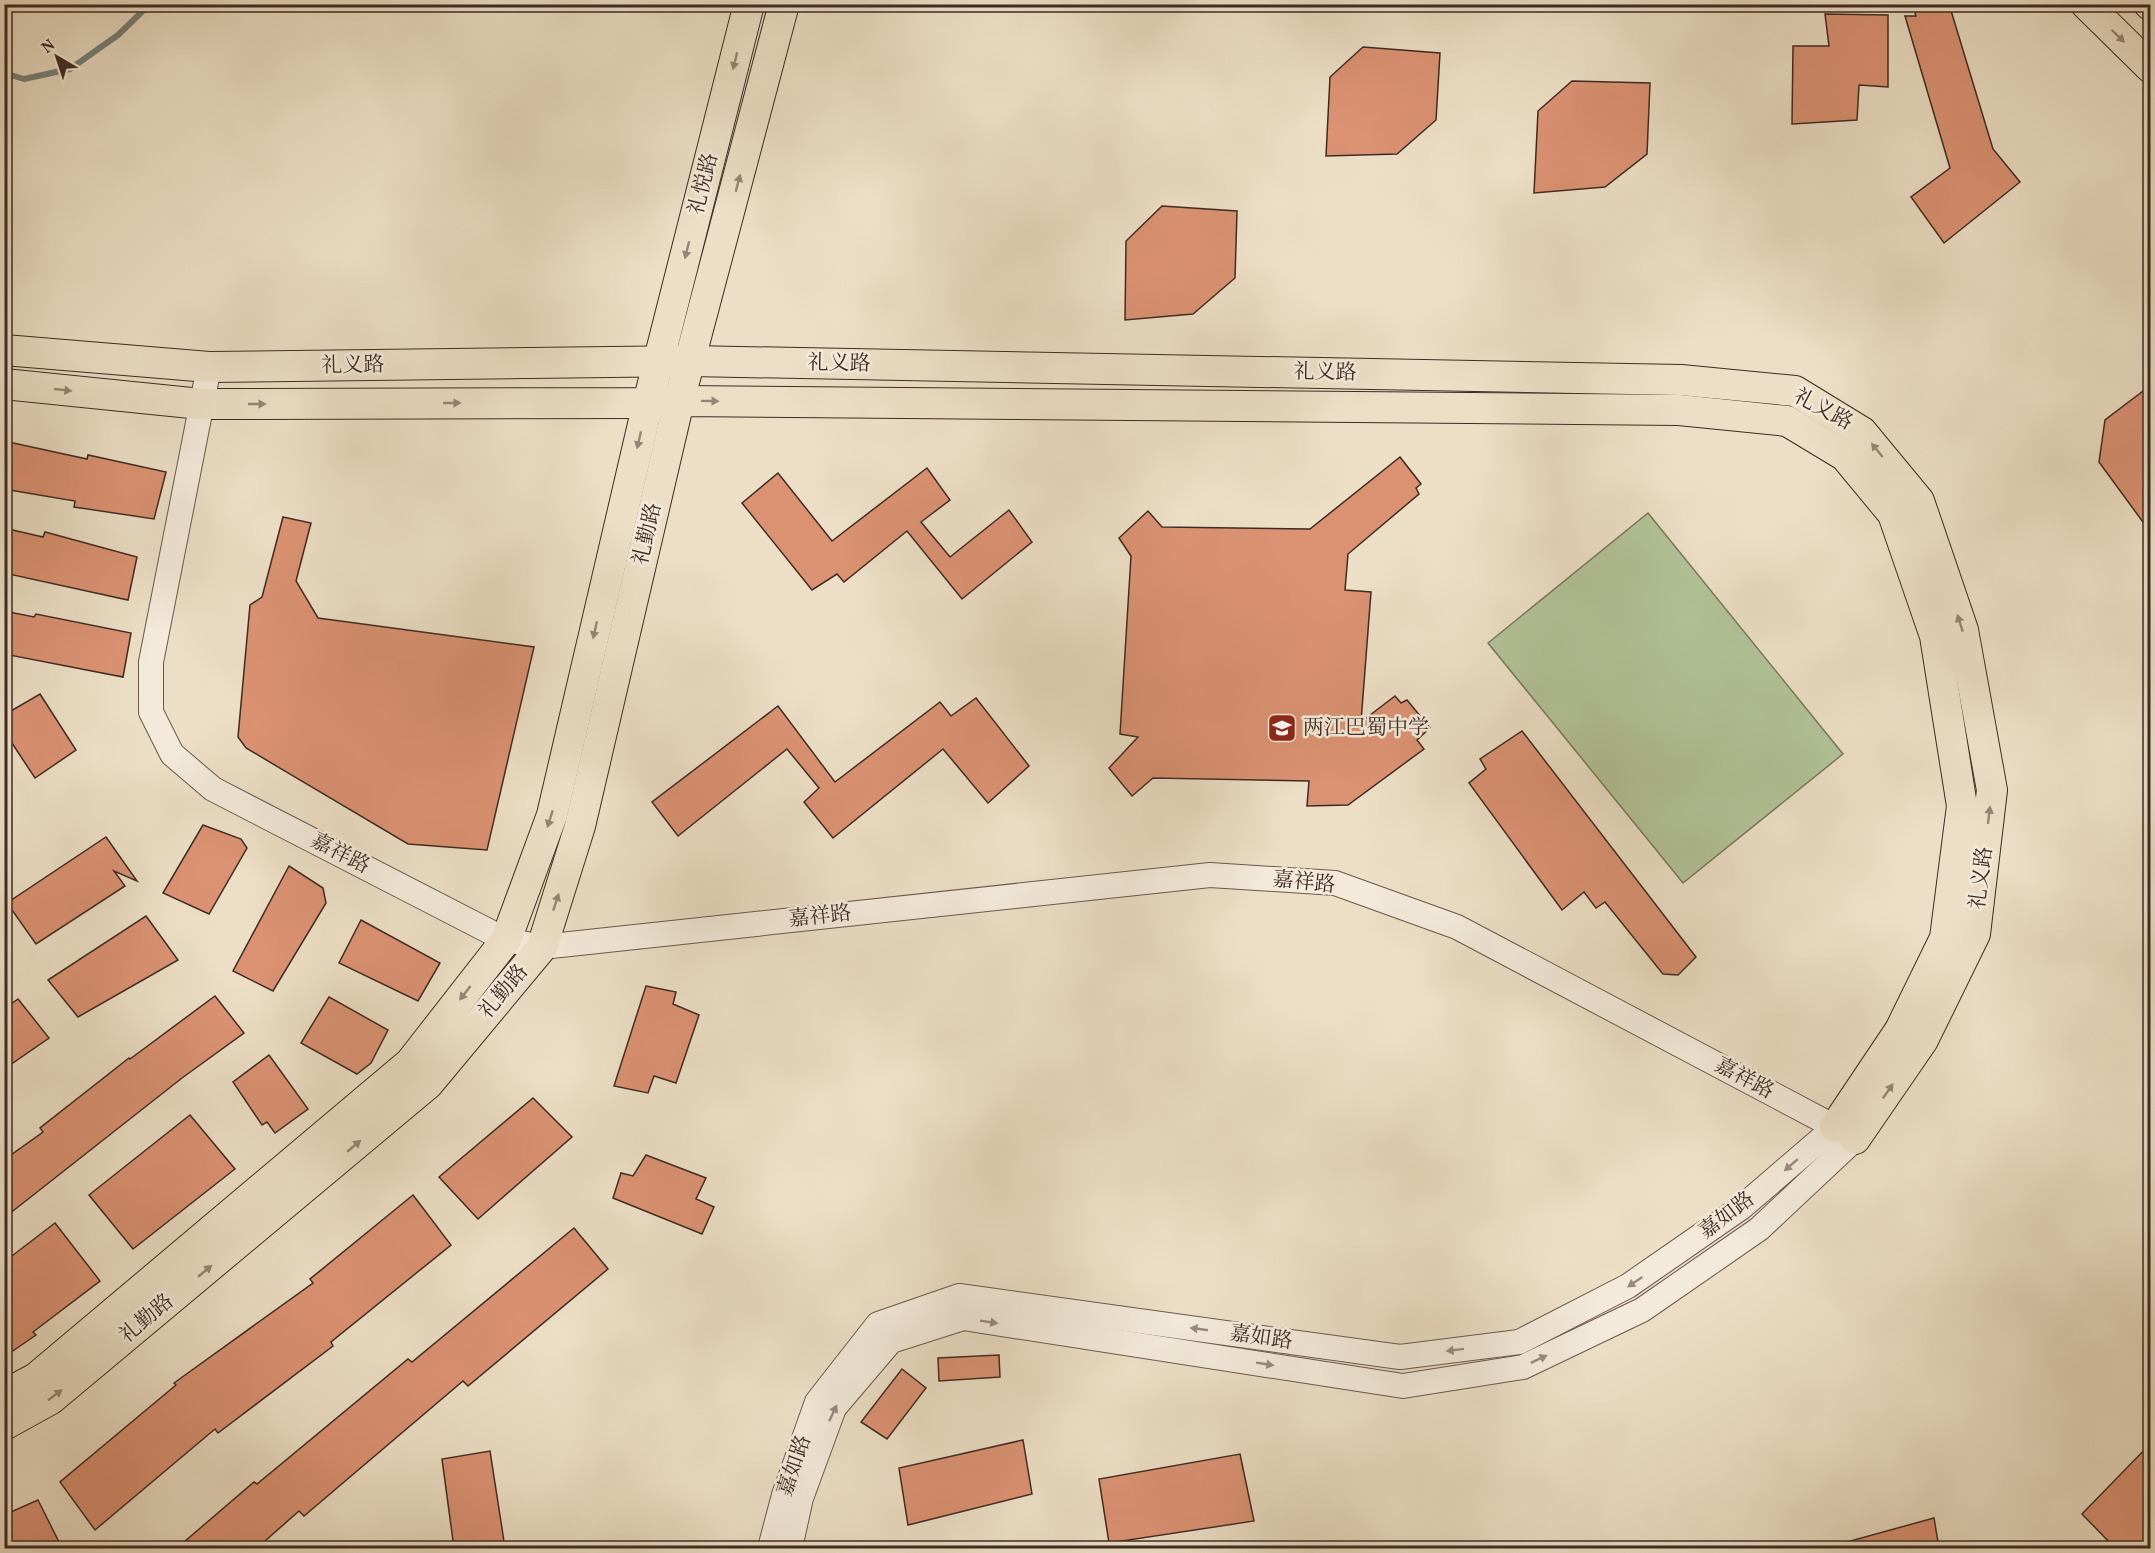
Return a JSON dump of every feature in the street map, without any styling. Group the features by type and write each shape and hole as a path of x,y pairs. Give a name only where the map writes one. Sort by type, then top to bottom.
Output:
{"main road":[{"name":"礼悦路","path":"659,363 749,4"},
{"name":"礼悦路","path":"691,361 784,4"},
{"path":"2086,4 2151,67"},
{"name":"礼义路","path":"4,350 209,367 691,361 1681,380 1795,391 1862,432 1918,501 1963,630 1992,790 1975,934 1923,1040 1845,1133"},
{"name":"礼勤路","path":"4,1425 51,1399 428,1084 542,947 580,826 679,400 691,361"},
{"name":"礼勤路","path":"4,1395 36,1378 410,1063 507,940 552,814 659,363"},
{"name":"礼义路","path":"4,384 201,404 648,403 679,400 1679,410 1787,421 1845,456 1893,514 1935,636 1962,806 1945,938 1900,1030 1845,1133"}],"street":[{"name":"嘉祥路","path":"209,367 151,662 151,712 172,754 213,789 507,940 542,947 1210,875 1335,883 1457,927 1845,1133"},
{"name":"嘉如路","path":"770,1548 784,1495 817,1402 878,1324 959,1296 1400,1357 1519,1342 1628,1287 1845,1133"},
{"name":"嘉如路","path":"790,1548 801,1498 834,1408 891,1341 963,1318 1403,1386 1523,1367 1642,1310 1759,1229 1845,1133"}],"green space":[{"path":"1648,513 1843,754 1683,883 1488,643"}],"building":[{"path":"1912,4 1949,4 1993,149 2020,182 1944,243 1911,197 1950,168 1905,16 1916,16"},
{"path":"1825,14 1888,15 1888,87 1859,85 1857,120 1792,124 1793,46 1829,46"},
{"path":"1363,47 1440,53 1436,120 1397,154 1326,156 1330,77"},
{"path":"1572,81 1650,83 1647,154 1605,187 1534,193 1538,111"},
{"path":"1162,206 1237,211 1235,278 1193,314 1125,320 1126,241"},
{"path":"2151,385 2151,533 2099,462 2105,420"},
{"path":"4,441 87,459 88,455 166,472 154,519 74,507 75,501 4,489"},
{"path":"1400,457 1421,484 1416,488 1419,494 1348,554 1345,590 1371,592 1361,722 1395,696 1401,703 1407,700 1430,728 1417,740 1424,749 1348,805 1307,806 1309,781 1153,778 1132,796 1109,768 1138,737 1120,734 1131,556 1119,538 1148,511 1162,527 1310,529"},
{"path":"927,468 950,500 921,522 950,557 1009,510 1032,542 962,599 907,531 844,582 837,574 812,590 742,503 778,473 832,541"},
{"path":"283,517 311,523 296,581 318,618 534,647 487,850 408,844 246,748 238,737 250,605 262,597"},
{"path":"4,528 43,537 45,532 137,557 128,600 4,573"},
{"path":"4,611 34,617 36,614 131,633 123,677 4,654"},
{"path":"40,694 76,750 35,778 4,731 4,715"},
{"path":"976,698 1029,766 988,803 943,749 833,838 804,802 819,788 787,749 678,836 652,802 778,706 835,782 940,702 951,716"},
{"path":"1522,731 1696,957 1678,975 1663,974 1605,902 1596,908 1584,892 1562,910 1469,783 1486,769 1480,759"},
{"path":"203,825 241,839 247,848 209,914 163,893"},
{"path":"106,837 137,881 114,871 125,886 36,944 7,903"},
{"path":"289,866 323,888 326,903 273,991 233,971"},
{"path":"146,916 178,960 78,1017 48,980"},
{"path":"361,920 440,963 418,1001 339,963"},
{"path":"646,986 676,992 673,1004 699,1015 676,1083 654,1076 648,1093 614,1086"},
{"path":"215,996 244,1033 182,1078 4,1218 4,1160 43,1132 40,1128 129,1058"},
{"path":"329,997 388,1030 371,1063 357,1074 301,1043"},
{"path":"18,999 49,1038 4,1069 4,1009"},
{"path":"269,1055 308,1109 275,1133 267,1122 262,1125 233,1082"},
{"path":"533,1098 572,1137 478,1219 439,1177"},
{"path":"190,1115 235,1169 133,1249 89,1195"},
{"path":"646,1155 706,1178 696,1199 714,1207 702,1234 613,1198 621,1173 633,1176"},
{"path":"413,1195 451,1245 331,1342 333,1346 218,1433 215,1429 95,1530 60,1482 176,1385 174,1383 313,1283 310,1279"},
{"path":"55,1223 100,1281 33,1332 36,1335 4,1357 4,1262"},
{"path":"574,1228 608,1269 468,1386 463,1381 304,1516 299,1511 257,1548 177,1548 254,1482 257,1484 408,1359 412,1362"},
{"path":"999,1355 1000,1377 939,1381 938,1358"},
{"path":"902,1369 926,1388 887,1439 861,1422"},
{"path":"1023,1440 1032,1494 908,1525 899,1468"},
{"path":"2151,1443 2151,1548 2115,1548 2082,1514"},
{"path":"490,1451 505,1548 454,1548 442,1459"},
{"path":"1240,1454 1254,1521 1109,1543 1099,1479"},
{"path":"38,1500 62,1548 4,1548 4,1515"},
{"path":"1934,1518 1939,1548 1844,1548 1843,1543"}],"waterway":[{"path":"4,73 24,79 70,69 118,35 150,4"}],"place":[{"name":"两江巴蜀中学","path":"1282,728"}]}
